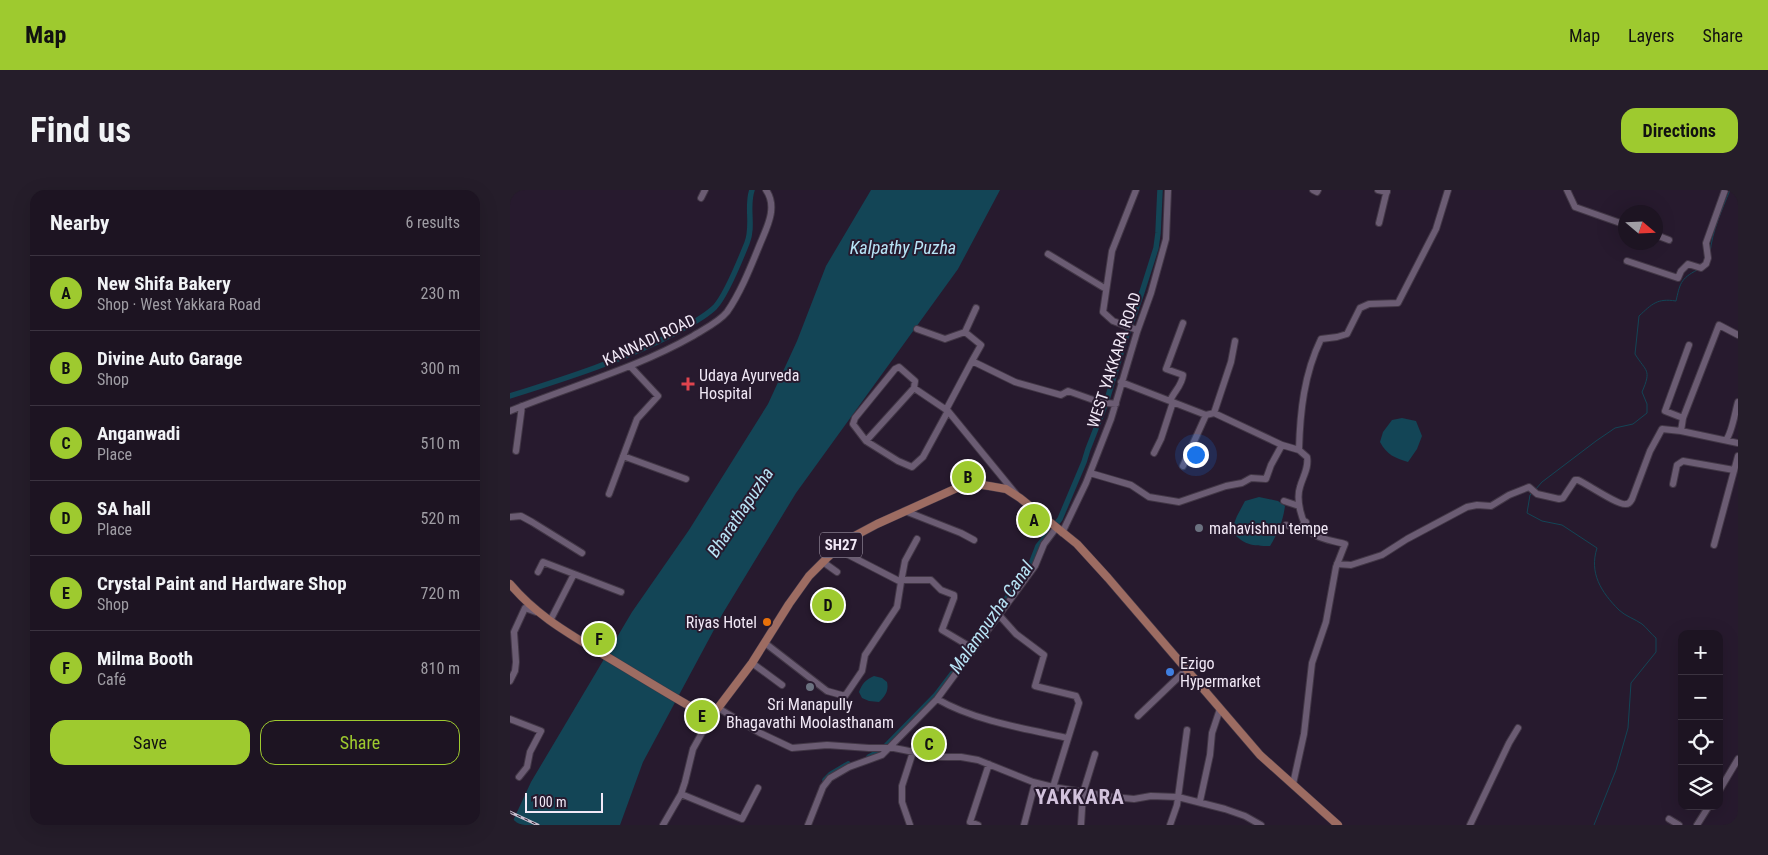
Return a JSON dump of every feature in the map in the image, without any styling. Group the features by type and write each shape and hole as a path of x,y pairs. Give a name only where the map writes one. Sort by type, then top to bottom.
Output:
{"main road":[{"name":"SH27","path":"718,708 752,663 809,576 847,540 905,511 968,483 1006,489 1077,544 1260,755 1338,825"},
{"path":"510,584 539,613 598,652 698,710 718,708"}],"street":[{"path":"701,198 705,190"},
{"name":"KANNADI ROAD","path":"510,411 653,357 707,327 726,313 739,292 753,261 772,211 770,195 766,190"},
{"path":"1132,328 1113,321 1103,312 1112,251 1136,190"},
{"name":"WEST YAKKARA ROAD","path":"808,825 823,788 830,778 849,767 882,755 885,748 938,699 1035,566 1044,544 1057,529 1090,473 1116,404 1132,328 1151,294 1166,239 1168,190"},
{"path":"1313,190 1317,192 1318,190"},
{"path":"1378,190 1387,191 1379,223"},
{"path":"1298,450 1301,410 1310,366 1321,339 1337,338 1347,334 1360,308 1369,304 1398,303 1436,229 1448,190"},
{"path":"1567,190 1575,207 1618,222"},
{"path":"1627,261 1678,278 1681,271 1688,264 1701,268 1706,264 1708,258 1706,243 1725,190"},
{"path":"1663,238 1669,240"},
{"path":"1048,254 1106,288"},
{"path":"917,329 945,339 965,332 976,308"},
{"path":"1154,453 1161,439 1173,392 1182,383 1183,375 1166,369 1183,323"},
{"path":"1681,431 1683,418 1719,326 1738,335"},
{"path":"866,441 914,388 915,381 900,368 895,369 853,424 866,441 898,462 912,467 923,457 981,344 965,332"},
{"path":"1214,413 1231,362 1234,341"},
{"path":"1683,418 1665,411 1690,345"},
{"path":"972,361 1016,382 1061,395 1068,391 1099,402 1116,404"},
{"path":"609,494 637,418 658,396 630,366"},
{"path":"1122,382 1206,415 1214,413 1282,445 1298,450 1308,457 1309,464 1298,496 1299,506 1311,532 1320,537 1345,544 1331,587 1326,622 1312,663 1304,734 1293,784"},
{"path":"914,388 947,411 1020,498"},
{"path":"1726,440 1731,434 1731,426 1738,402"},
{"path":"516,451 522,406"},
{"path":"1183,466 1206,415"},
{"path":"1337,564 1351,565 1382,555 1407,539 1467,507 1477,505 1491,506 1509,495 1530,487 1538,494 1559,499 1562,498 1575,480 1578,480 1618,502 1629,503 1650,451 1662,429 1681,431 1738,444"},
{"path":"1090,473 1131,485 1149,497 1179,502 1226,486 1242,483 1251,478 1266,479 1270,465 1282,445"},
{"path":"623,456 686,479"},
{"path":"1714,545 1738,456"},
{"path":"1673,484 1677,465 1683,461 1734,470"},
{"path":"1284,501 1299,506"},
{"path":"905,511 974,540"},
{"path":"510,517 521,516 582,553"},
{"path":"1286,526 1298,529 1306,522"},
{"path":"764,643 827,691 845,696 862,671 865,655 897,607 905,561 918,539"},
{"path":"837,549 901,581 931,580 941,590 954,595 942,630 974,649"},
{"path":"538,572 543,562 622,592"},
{"path":"823,562 837,572"},
{"path":"550,621 574,574"},
{"path":"510,681 515,671 516,662 514,632 525,608 539,613"},
{"path":"999,615 1016,634 1044,655 1036,686 1076,696 1079,703 1053,787"},
{"path":"752,663 782,685"},
{"path":"1138,716 1186,670"},
{"path":"938,699 1001,724 1068,738"},
{"path":"718,708 760,733 792,748 827,744 885,748 938,757 970,758 1035,782 1083,793 1134,799 1151,796 1178,797 1200,801 1245,816 1261,825"},
{"path":"1200,801 1207,774 1212,733 1220,709"},
{"path":"663,825 681,794 693,750 708,722 709,710"},
{"path":"510,719 541,731 530,752 527,767 519,777"},
{"path":"1470,825 1518,728"},
{"path":"1170,825 1177,805 1187,730"},
{"path":"910,825 902,802 902,786 913,752"},
{"path":"1081,825 1083,793 1096,754"},
{"path":"1723,786 1735,772 1738,759"},
{"path":"978,825 970,822 989,764"},
{"path":"1024,825 1035,782"},
{"path":"681,794 742,822 758,788"},
{"path":"1697,825 1706,810"},
{"path":"1669,819 1678,825"}],"water":[{"path":"871,190 1000,190 958,269 796,493 723,613 643,762 620,825 511,825 531,782 632,612 689,530 768,404 797,341 826,266"},
{"path":"1402,418 1416,421 1422,436 1417,449 1408,462 1392,455 1380,442 1383,432 1392,420"},
{"path":"1259,497 1278,501 1285,506 1280,527 1270,546 1249,544 1231,531 1245,501"},
{"path":"874,676 882,678 887,682 886,693 879,702 862,698 859,692 864,682"}],"waterway":[{"path":"510,396 616,360 677,332 711,311 729,286 747,243 750,230 750,196 752,190"},
{"name":"Malampuzha Canal","path":"977,640 1031,564 1038,546 1060,519 1084,462 1106,403 1156,248 1160,190"},
{"path":"1710,253 1715,229 1730,190"},
{"path":"1535,490 1542,482 1596,441 1615,428 1633,424 1647,413 1647,404 1642,392 1647,375 1645,368 1635,354 1639,316 1659,301 1676,301 1684,279 1697,270"},
{"path":"1532,493 1527,513 1542,521 1562,525 1597,548 1595,566 1598,582 1602,589 1619,610 1642,624 1656,638 1656,652 1631,683 1628,728 1616,770 1594,825"},
{"name":"Malampuzha Canal","path":"869,757 882,750 936,695 952,674"},
{"name":"Malampuzha Canal","path":"825,780 848,764"}],"railway":[{"path":"510,812 538,825"}],"place":[{"name":"Udaya Ayurveda Hospital","path":"688,384"},
{"name":"Divine Auto Garage","path":"968,477"},
{"name":"New Shifa Bakery","path":"1034,520"},
{"name":"mahavishnu tempe","path":"1199,528"},
{"name":"SA hall","path":"828,605"},
{"name":"Riyas Hotel","path":"767,622"},
{"name":"Milma Booth","path":"599,639"},
{"name":"Ezigo Hypermarket","path":"1170,672"},
{"name":"Sri Manapully Bhagavathi Moolasthanam","path":"810,687"},
{"name":"Crystal Paint and Hardware Shop","path":"702,716"},
{"name":"Anganwadi","path":"929,744"}],"district":[{"name":"YAKKARA","path":"1080,797"}],"water label":[{"name":"Kalpathy Puzha","path":"903,247"},
{"name":"Bharathapuzha","path":"740,512"}]}
